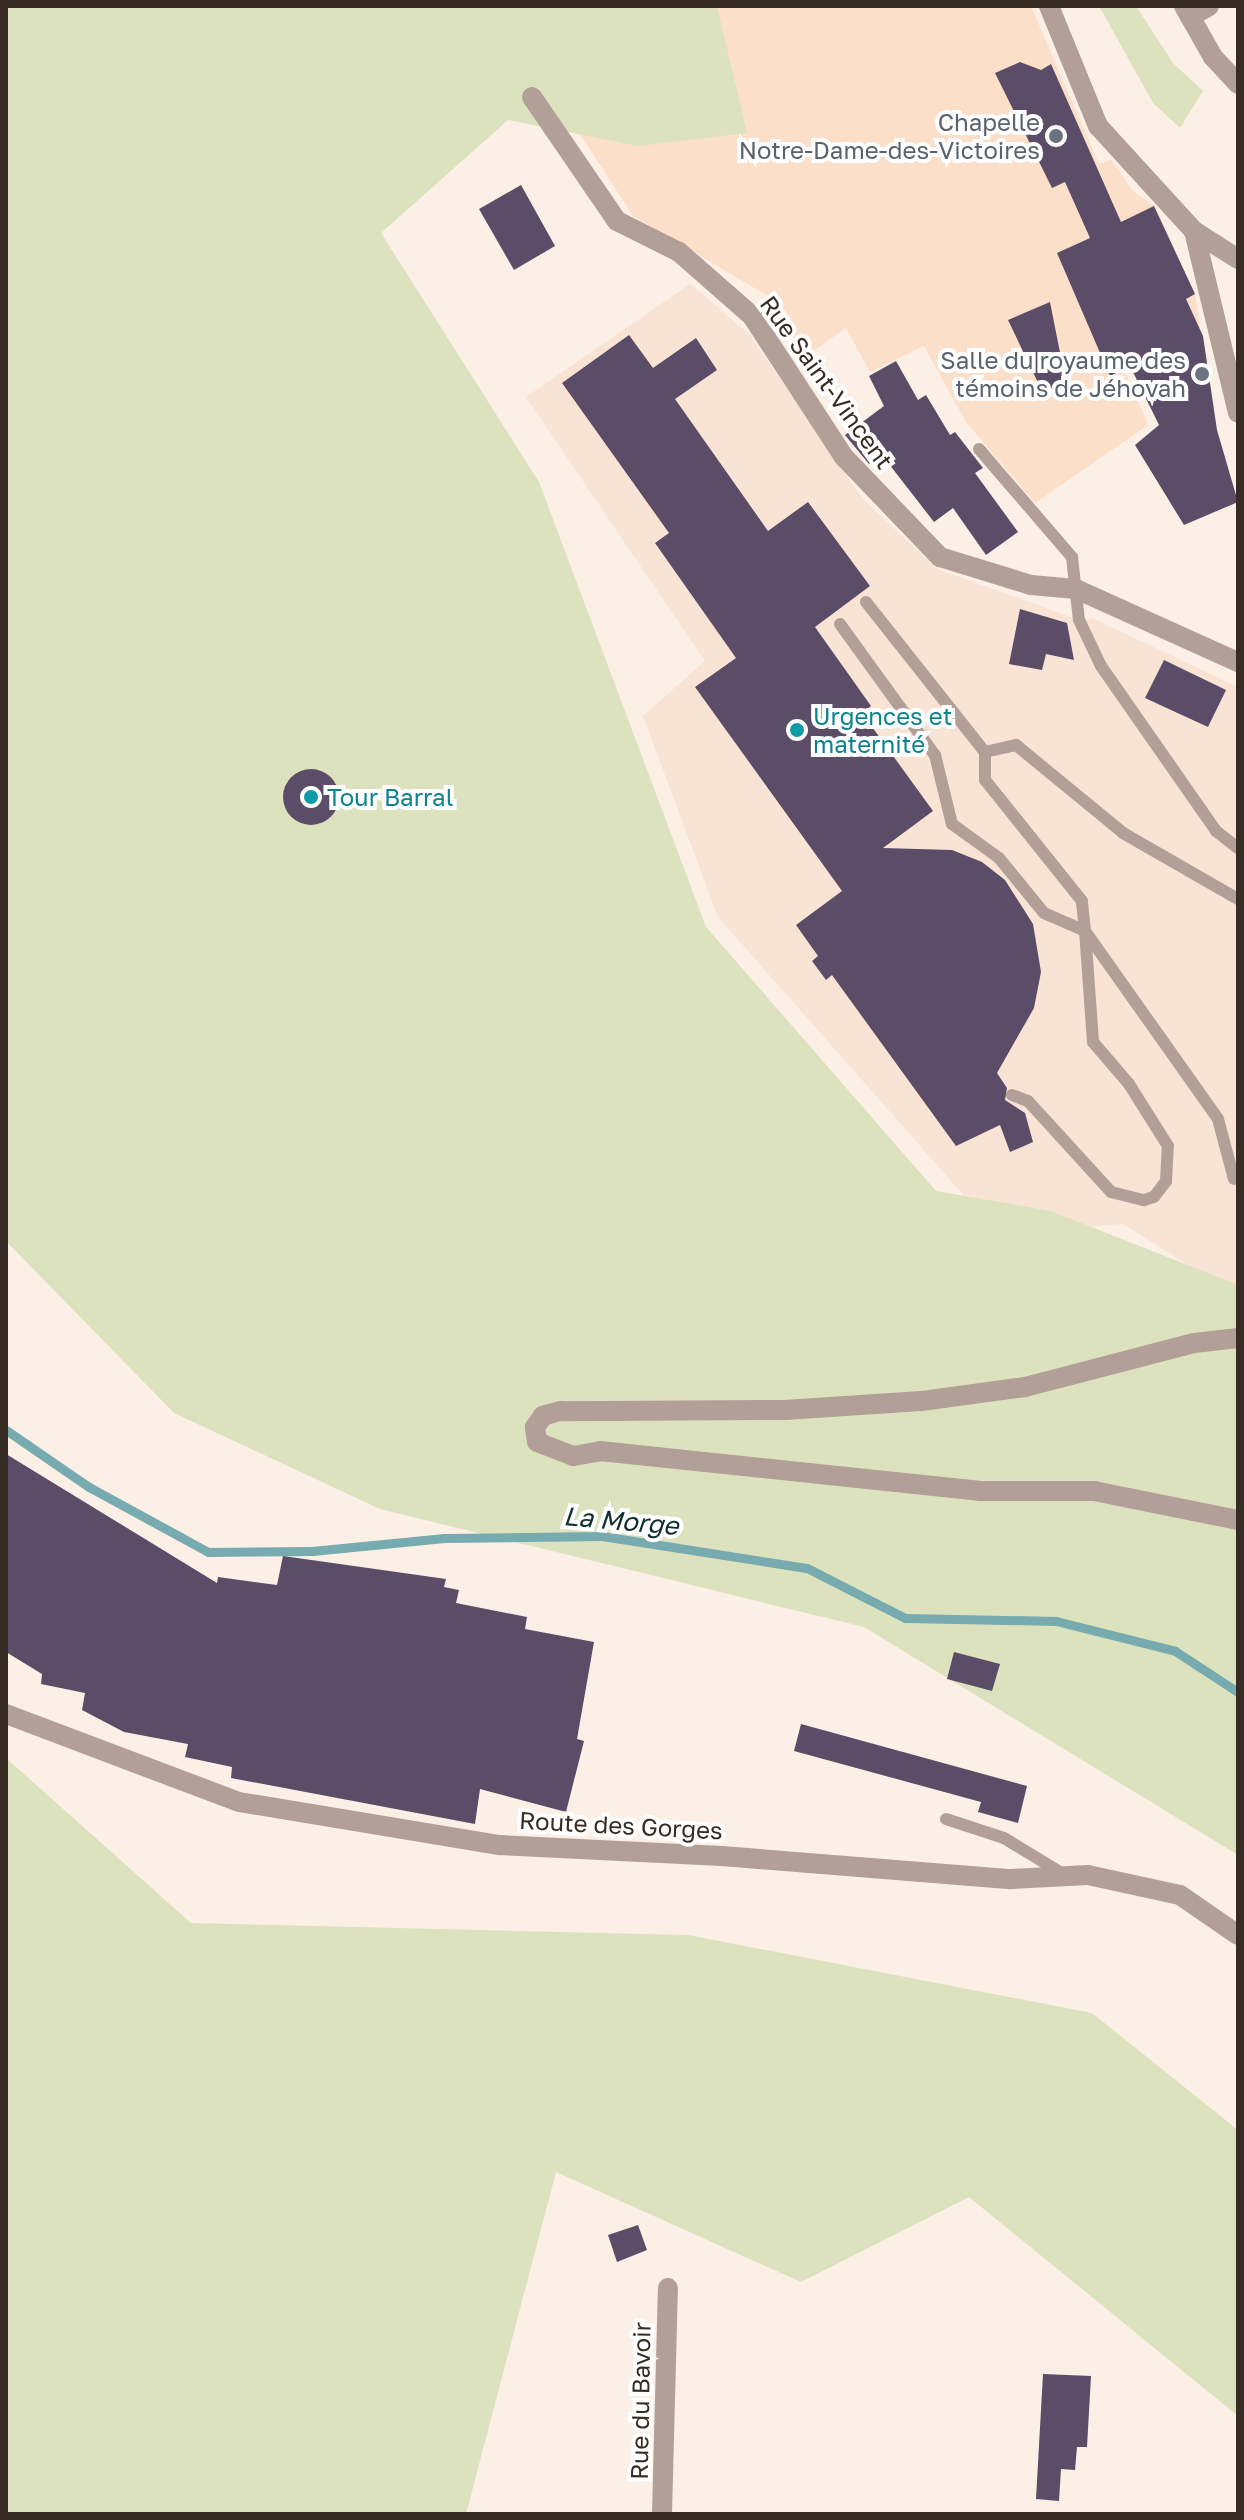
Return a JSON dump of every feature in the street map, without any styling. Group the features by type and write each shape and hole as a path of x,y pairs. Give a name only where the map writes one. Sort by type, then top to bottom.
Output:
{"street":[{"path":"1049,6 1098,126 1194,231 1238,259"},
{"path":"1209,6 1187,11 1213,57 1238,84"},
{"name":"Rue Saint-Vincent","path":"532,97 617,221 679,252 752,316 844,457 940,557 1031,585 1076,589 1238,662"},
{"path":"1194,231 1238,413"},
{"path":"1238,1338 1194,1343 1025,1387 921,1401 785,1410 560,1411 543,1416 535,1427 537,1442 573,1456 600,1451 981,1491 1094,1491 1238,1520"},
{"name":"Route des Gorges","path":"6,1714 239,1802 499,1845 722,1856 1011,1879 1060,1872 1180,1895 1238,1935"},
{"name":"Rue du Bavoir","path":"662,2514 668,2288"}],"lane":[{"path":"979,449 1072,557 1079,620 1101,666 1216,831 1238,848"},
{"path":"866,602 985,752 985,780 1082,901 1093,1042 1129,1084 1168,1146 1166,1181 1154,1197 1144,1200 1111,1192 1028,1101 1012,1095"},
{"path":"840,624 935,755 952,824 999,858 1044,913 1085,931 1218,1119 1234,1179"},
{"path":"985,752 1016,745 1123,833 1238,899"},
{"path":"946,1819 1004,1838 1060,1872"}],"shaded area":[{"path":"541,6 1031,6 1099,164 1111,160 1134,192 1155,206 1195,294 1201,333 1124,369 1148,425 1035,503 966,422 924,346 870,372 846,328 799,361 768,296 633,216 569,117"},
{"path":"690,284 749,334 862,498 937,569 1079,620 1092,618 1238,687 1238,1296 1123,1224 998,1234 718,917 643,716 705,661 526,397"}],"green space":[{"path":"6,6 717,6 747,133 638,146 508,120 381,233 539,482 706,927 936,1191 1051,1211 1238,1285 1238,1855 864,1627 380,1509 174,1413 6,1241"},
{"path":"1099,6 1136,6 1173,63 1203,91 1180,128 1153,103"},
{"path":"6,1758 191,1923 688,1935 1092,2013 1238,2130 1238,2416 969,2197 801,2282 556,2172 466,2514 6,2514"}],"building":[{"path":"1020,62 1041,70 1051,64 1121,222 1154,206 1195,294 1186,299 1203,336 1217,430 1238,502 1184,525 1135,445 1159,425 1130,366 1110,376 1057,253 1090,238 1065,182 1052,188 995,73"},
{"path":"521,185 555,246 514,270 479,209"},
{"path":"1050,302 1066,383 1043,393 1008,320"},
{"name":"Urgences et maternité","path":"629,335 653,368 696,338 717,370 675,399 768,531 808,502 870,586 815,627 871,706 862,713 933,811 883,848 952,850 982,862 1005,880 1033,924 1041,972 1034,1008 997,1073 1007,1088 1005,1100 1025,1113 1033,1142 1010,1152 1000,1125 956,1146 832,975 826,980 812,961 818,956 796,925 842,891 695,687 736,658 655,543 669,533 562,383"},
{"path":"896,361 918,400 926,395 950,435 955,432 983,468 975,473 1018,532 986,555 953,508 934,522 882,455 869,464 845,435 884,406 869,376"},
{"path":"1020,609 1067,623 1074,660 1046,654 1042,670 1009,664"},
{"path":"1164,660 1226,690 1208,727 1145,698"},
{"path":"311,769 331,777 339,797 331,817 311,825 291,817 283,797 291,777"},
{"path":"6,1454 217,1583 218,1577 277,1585 283,1556 446,1579 444,1587 459,1590 456,1603 527,1617 525,1629 594,1642 577,1739 584,1741 566,1812 480,1789 475,1824 231,1778 232,1767 185,1757 188,1744 124,1732 82,1710 85,1693 41,1684 42,1674 6,1652"},
{"path":"954,1652 1000,1664 992,1691 947,1679"},
{"path":"801,1724 1027,1786 1018,1823 978,1812 981,1802 794,1751"},
{"path":"638,2225 647,2250 617,2262 608,2235"},
{"path":"1043,2374 1091,2376 1087,2447 1077,2447 1075,2470 1061,2469 1059,2501 1036,2499"}],"waterway":[{"name":"La Morge","path":"6,1430 89,1487 208,1552 312,1551 444,1538 602,1536 807,1568 905,1618 1056,1621 1175,1651 1238,1692"}],"place":[{"name":"Chapelle Notre-Dame-des-Victoires","path":"1056,136"},
{"name":"Salle du royaume des témoins de Jéhovah","path":"1202,374"},
{"name":"Urgences et maternité","path":"797,730"},
{"name":"Tour Barral","path":"311,797"}]}
